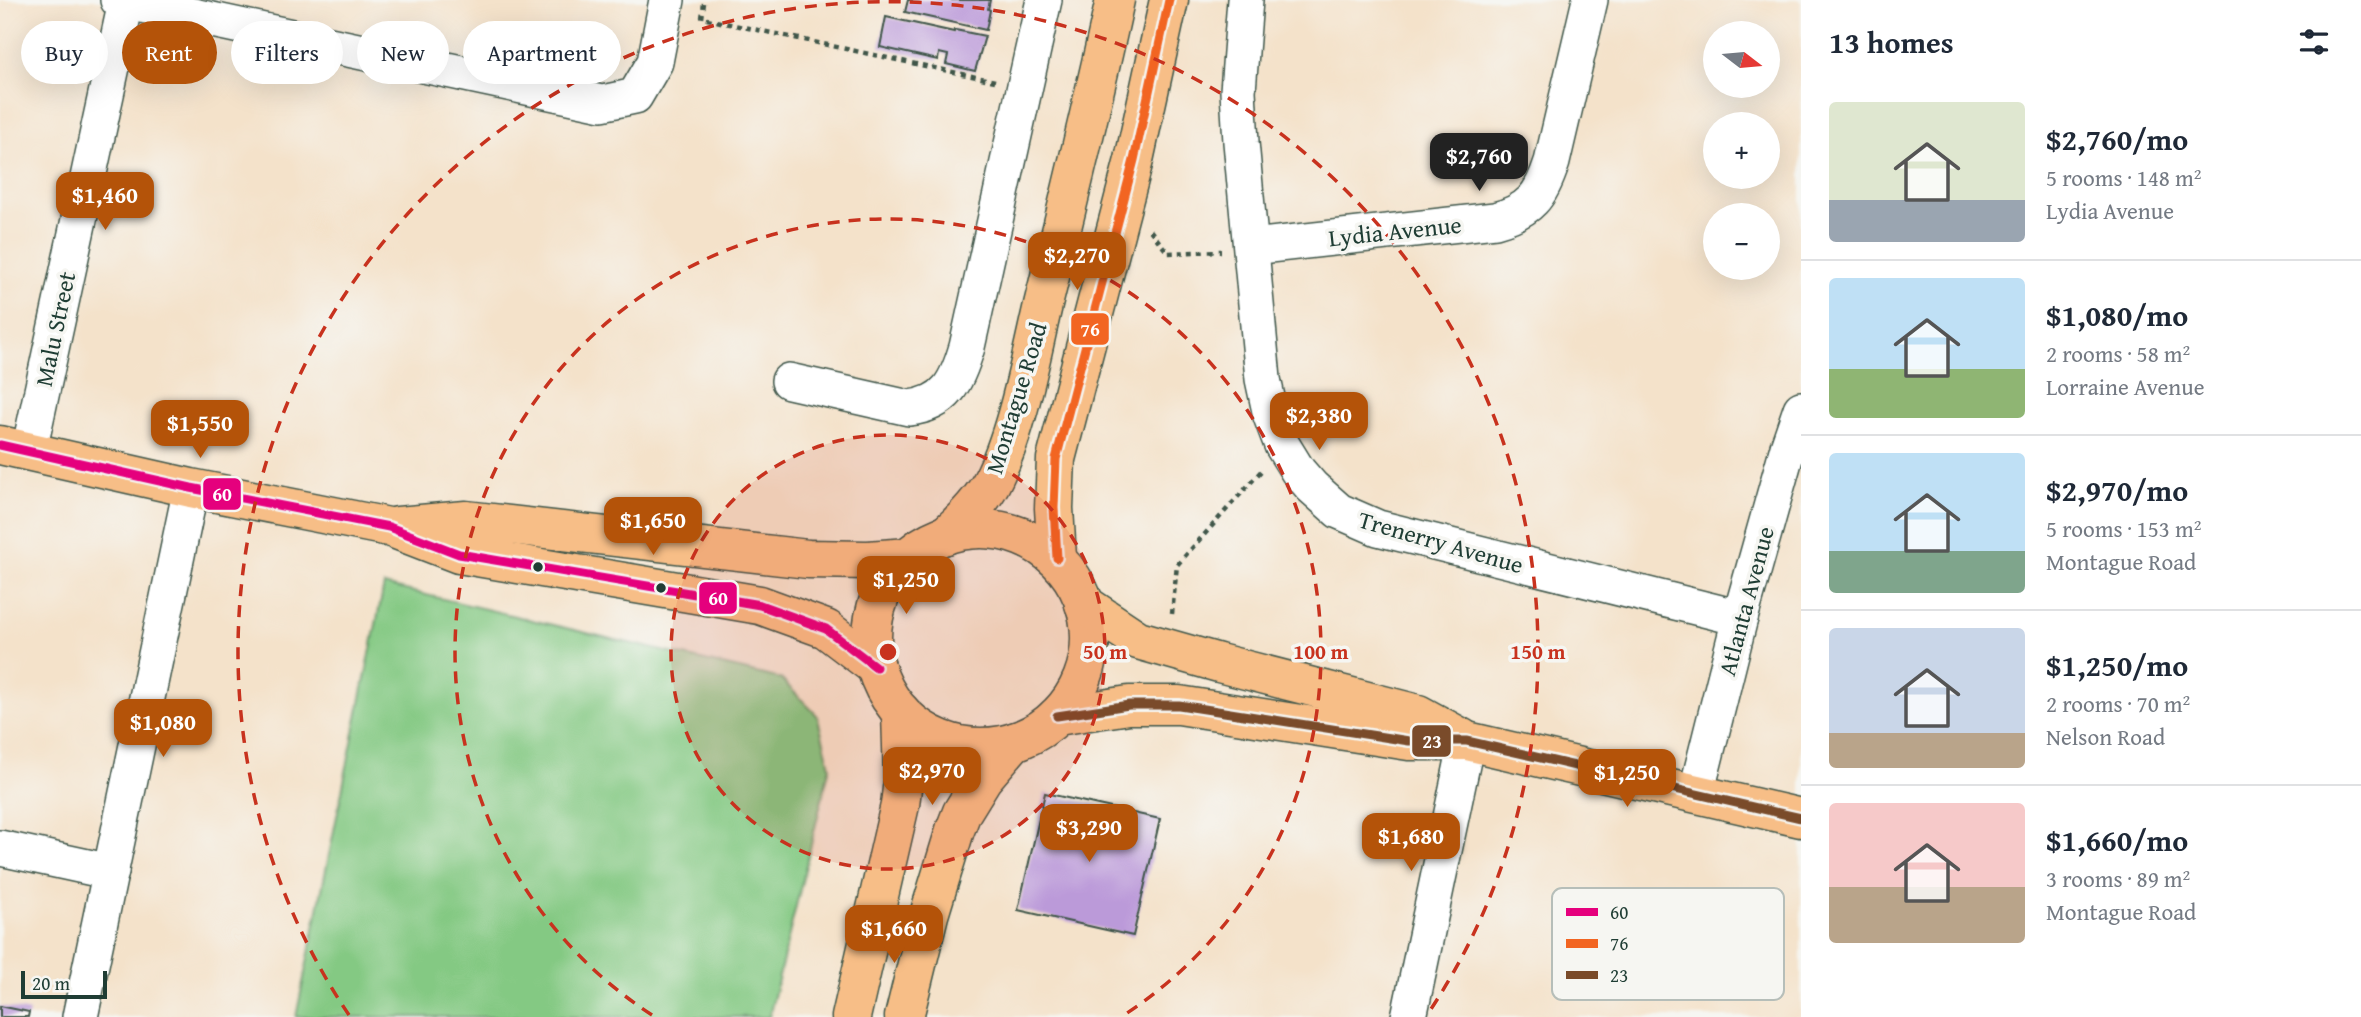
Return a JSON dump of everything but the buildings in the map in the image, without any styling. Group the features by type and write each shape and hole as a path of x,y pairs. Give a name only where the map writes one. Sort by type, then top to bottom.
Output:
{"main road":[{"name":"Montague Road","path":"946,535 966,517 980,499 1004,453 1022,391 1115,0"},
{"name":"Montague Road","path":"1057,558 1054,495 1056,459 1134,160 1169,0"},
{"path":"14,448 191,488 389,527 458,554 760,605 826,629 876,667"},
{"path":"389,527 466,520 808,559 868,560 909,557"},
{"path":"972,530 1011,533 1036,543 1057,558 1078,587 1089,624 1090,644 1080,683 1057,716 1037,732 997,748 962,747 928,735 901,712 882,683 876,667 873,637 877,607 890,580 909,557 946,535 972,530"},
{"path":"1084,604 1138,640 1418,714 1467,741"},
{"path":"1057,716 1129,705 1179,705 1409,741 1467,741 1801,818"},
{"path":"851,1017 900,805 901,712"},
{"path":"904,1017 929,915 962,811 983,778 1014,742"}],"street":[{"path":"122,1 602,103 635,96 654,62 667,0"},
{"path":"789,381 909,408 924,407 939,399 949,389 961,370 967,347 1044,0"},
{"name":"Trenerry Avenue","path":"1245,0 1238,91 1244,188 1252,247 1263,379 1271,416 1282,445 1298,471 1339,511 1378,528 1741,618"},
{"name":"Lydia Avenue","path":"1252,247 1495,220 1513,215 1527,207 1546,181 1552,162 1590,0"},
{"name":"Malu Street","path":"14,448 122,1"},
{"name":"Atlanta Avenue","path":"1696,794 1787,447 1801,409"},
{"path":"80,1017 191,488"},
{"path":"1409,1017 1467,741"},
{"path":"0,848 111,872"}],"path":[{"path":"704,3 702,18 1006,83"},
{"path":"1146,224 1168,253 1233,251 1252,247"},
{"path":"1171,619 1177,565 1262,470 1259,458"}],"green space":[{"path":"384,585 781,679 817,715 830,766 769,1017 296,1017"}],"transit line":[{"name":"76","path":"1057,558 1054,508 1056,459 1134,160 1169,0"},
{"name":"60","path":"0,445 191,488 389,527 459,554 760,605 826,629 876,667"},
{"name":"23","path":"1057,716 1129,705 1179,705 1409,741 1467,741 1801,818"}]}
